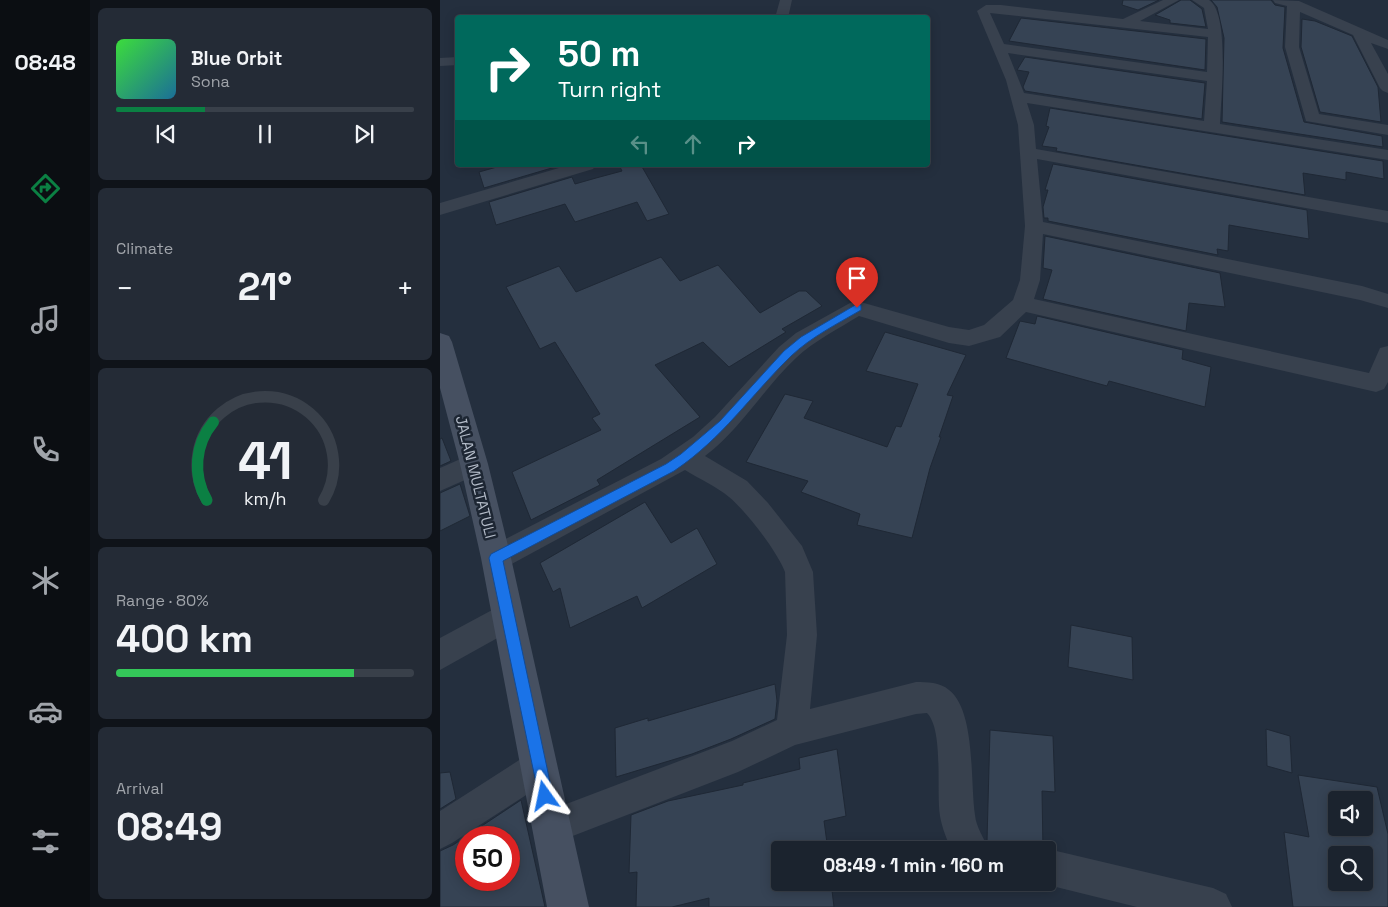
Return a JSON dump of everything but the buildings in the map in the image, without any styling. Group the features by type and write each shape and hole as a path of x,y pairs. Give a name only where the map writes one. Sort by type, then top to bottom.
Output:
{"main road":[{"name":"JALAN MULTATULI","path":"440,342 474,464 496,558 568,907"}],"street":[{"path":"782,15 786,0"},
{"path":"1124,24 1172,0"},
{"path":"1198,0 1205,3 1212,10 1214,34 1212,126"},
{"path":"1388,45 1286,2 1292,47 1312,118 1388,130"},
{"path":"496,558 670,467 685,457 724,424 788,354 804,340 857,308 949,335 969,338 992,331 1022,304 1030,280 1034,226 1026,125 1019,97 985,20 983,11 986,9 1002,9 1214,34"},
{"path":"1360,32 1388,88"},
{"path":"998,47 1214,77"},
{"path":"440,62 455,62"},
{"path":"1019,97 1388,155"},
{"path":"1027,152 1388,217"},
{"path":"440,209 580,167"},
{"path":"1034,226 1362,293 1388,301"},
{"path":"1022,304 1376,383 1388,354"},
{"path":"685,457 738,489 759,511 792,554 798,572 802,635 792,730"},
{"path":"440,480 474,464"},
{"path":"440,655 508,617"},
{"path":"552,826 738,755 792,730 916,698 929,697 939,701 948,716 954,744 957,814 961,833 965,841"},
{"path":"440,831 539,767"},
{"path":"1056,869 1213,907"}],"route":[{"path":"545,796 496,558 670,467 685,457 724,424 788,354 804,340 857,308"}]}
